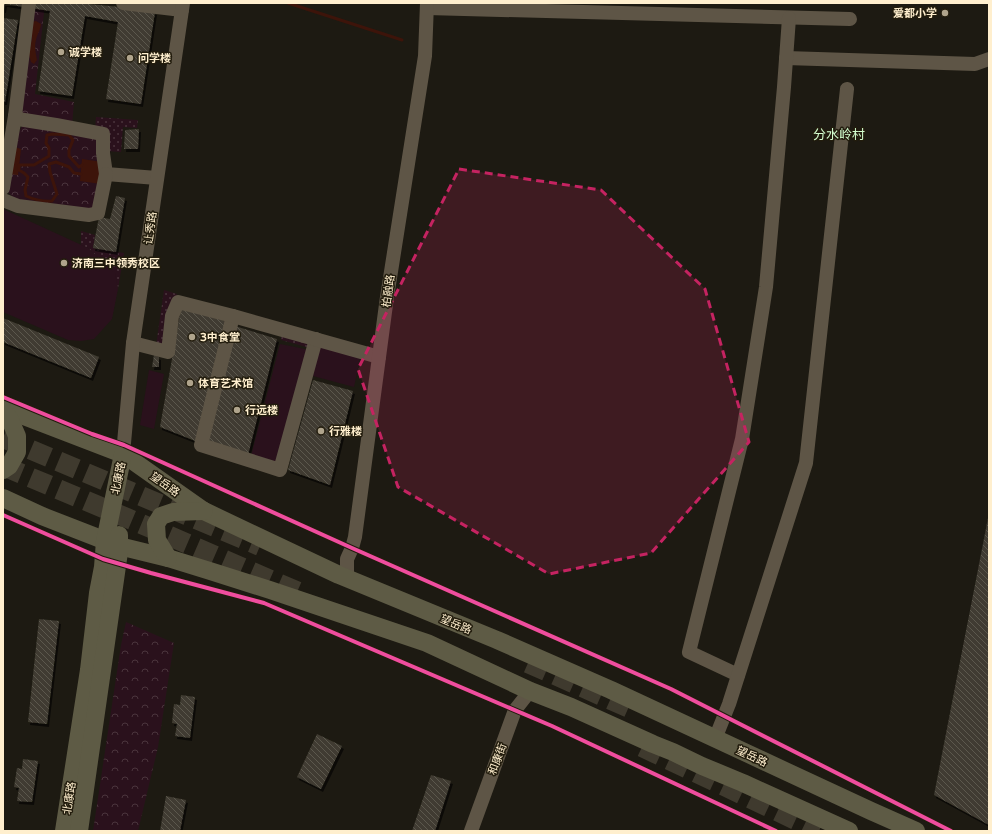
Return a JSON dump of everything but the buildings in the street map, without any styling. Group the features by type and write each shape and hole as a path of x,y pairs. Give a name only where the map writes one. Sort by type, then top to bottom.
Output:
{"main road":[{"name":"望岳路","path":"3,409 123,454 204,511 348,578 611,690 871,811 897,827 916,831"},
{"path":"3,409 17,436 17,452 9,466 3,470"},
{"name":"北康路","path":"79,831 109,620 112,544 123,454"},
{"path":"3,498 112,544 168,558 427,643 530,691 571,707 849,831"},
{"path":"168,558 157,540 156,524 161,516 172,512 204,511"},
{"name":"北康路","path":"64,831 89,670 98,593 103,567 112,544"}],"street":[{"path":"3,188 29,3"},
{"path":"123,3 183,6"},
{"name":"让秀路","path":"123,454 132,343 183,6"},
{"path":"427,6 850,20"},
{"name":"柏融路","path":"348,578 347,559 355,537 387,297 425,56 427,6"},
{"path":"738,675 689,652 742,439 766,287 789,18"},
{"path":"786,58 975,64 989,59"},
{"path":"715,739 729,704 806,463 847,89"},
{"path":"3,200 18,206 89,215 98,213 106,174 103,153 103,134 18,119 14,116"},
{"path":"106,174 157,178"},
{"path":"132,343 168,352 172,316 178,302 379,356"},
{"path":"233,316 201,445 280,470 316,339"},
{"name":"和康街","path":"471,831 515,710 530,691"}],"highlighted area":[{"path":"459,169 601,190 705,289 749,442 651,553 549,574 398,487 358,369"}],"green space":[{"path":"29,3 45,3 35,94 74,102 72,125 20,116"},
{"path":"96,117 138,120 137,128 123,127 121,152 106,151 95,129"},
{"path":"22,126 101,139 96,210 14,199 8,192 14,143"},
{"path":"3,209 88,248 115,273 118,289 112,319 94,339 81,341 68,340 3,312"},
{"path":"81,231 95,235 93,248 124,253 118,289 114,273 88,248 81,245"},
{"path":"164,290 177,294 164,348 156,346"},
{"path":"282,333 312,340 310,348 281,340"},
{"path":"319,343 361,354 354,387 313,376"},
{"path":"280,344 310,350 277,466 251,456"},
{"path":"149,370 164,374 154,429 140,425"},
{"path":"126,622 174,643 158,747 138,831 93,831 121,645"}],"shaded area":[{"path":"36,21 41,24 35,43 37,60 34,64 31,62 28,51 32,38 30,34 31,22"},
{"path":"11,146 21,149 18,175 7,174"},
{"path":"82,159 102,162 101,184 80,181"}],"waterway":[{"path":"288,3 402,40"},
{"path":"81,174 74,173 69,167 56,162 49,164 57,194 52,201 42,201 26,196 25,190 28,177 19,170 19,165 34,165 49,156 49,148 46,143 47,135 53,134 69,135 73,140 69,150 69,156 79,167 82,165"}],"tunnel":[{"path":"3,438 260,546"},
{"path":"3,466 303,594"},
{"path":"528,663 636,711"},
{"path":"642,747 819,831"}],"cycle path":[{"path":"3,397 92,434 124,445 671,689 951,831"},
{"path":"3,515 103,559 264,603 552,726 776,831"}],"place":[{"name":"爱都小学","path":"945,13"},
{"name":"诚学楼","path":"61,52"},
{"name":"问学楼","path":"130,58"},
{"name":"济南三中领秀校区","path":"64,263"},
{"name":"3中食堂","path":"192,337"},
{"name":"体育艺术馆","path":"190,383"},
{"name":"行远楼","path":"237,410"},
{"name":"行雅楼","path":"321,431"}],"district":[{"name":"分水岭村","path":"839,134"}]}
